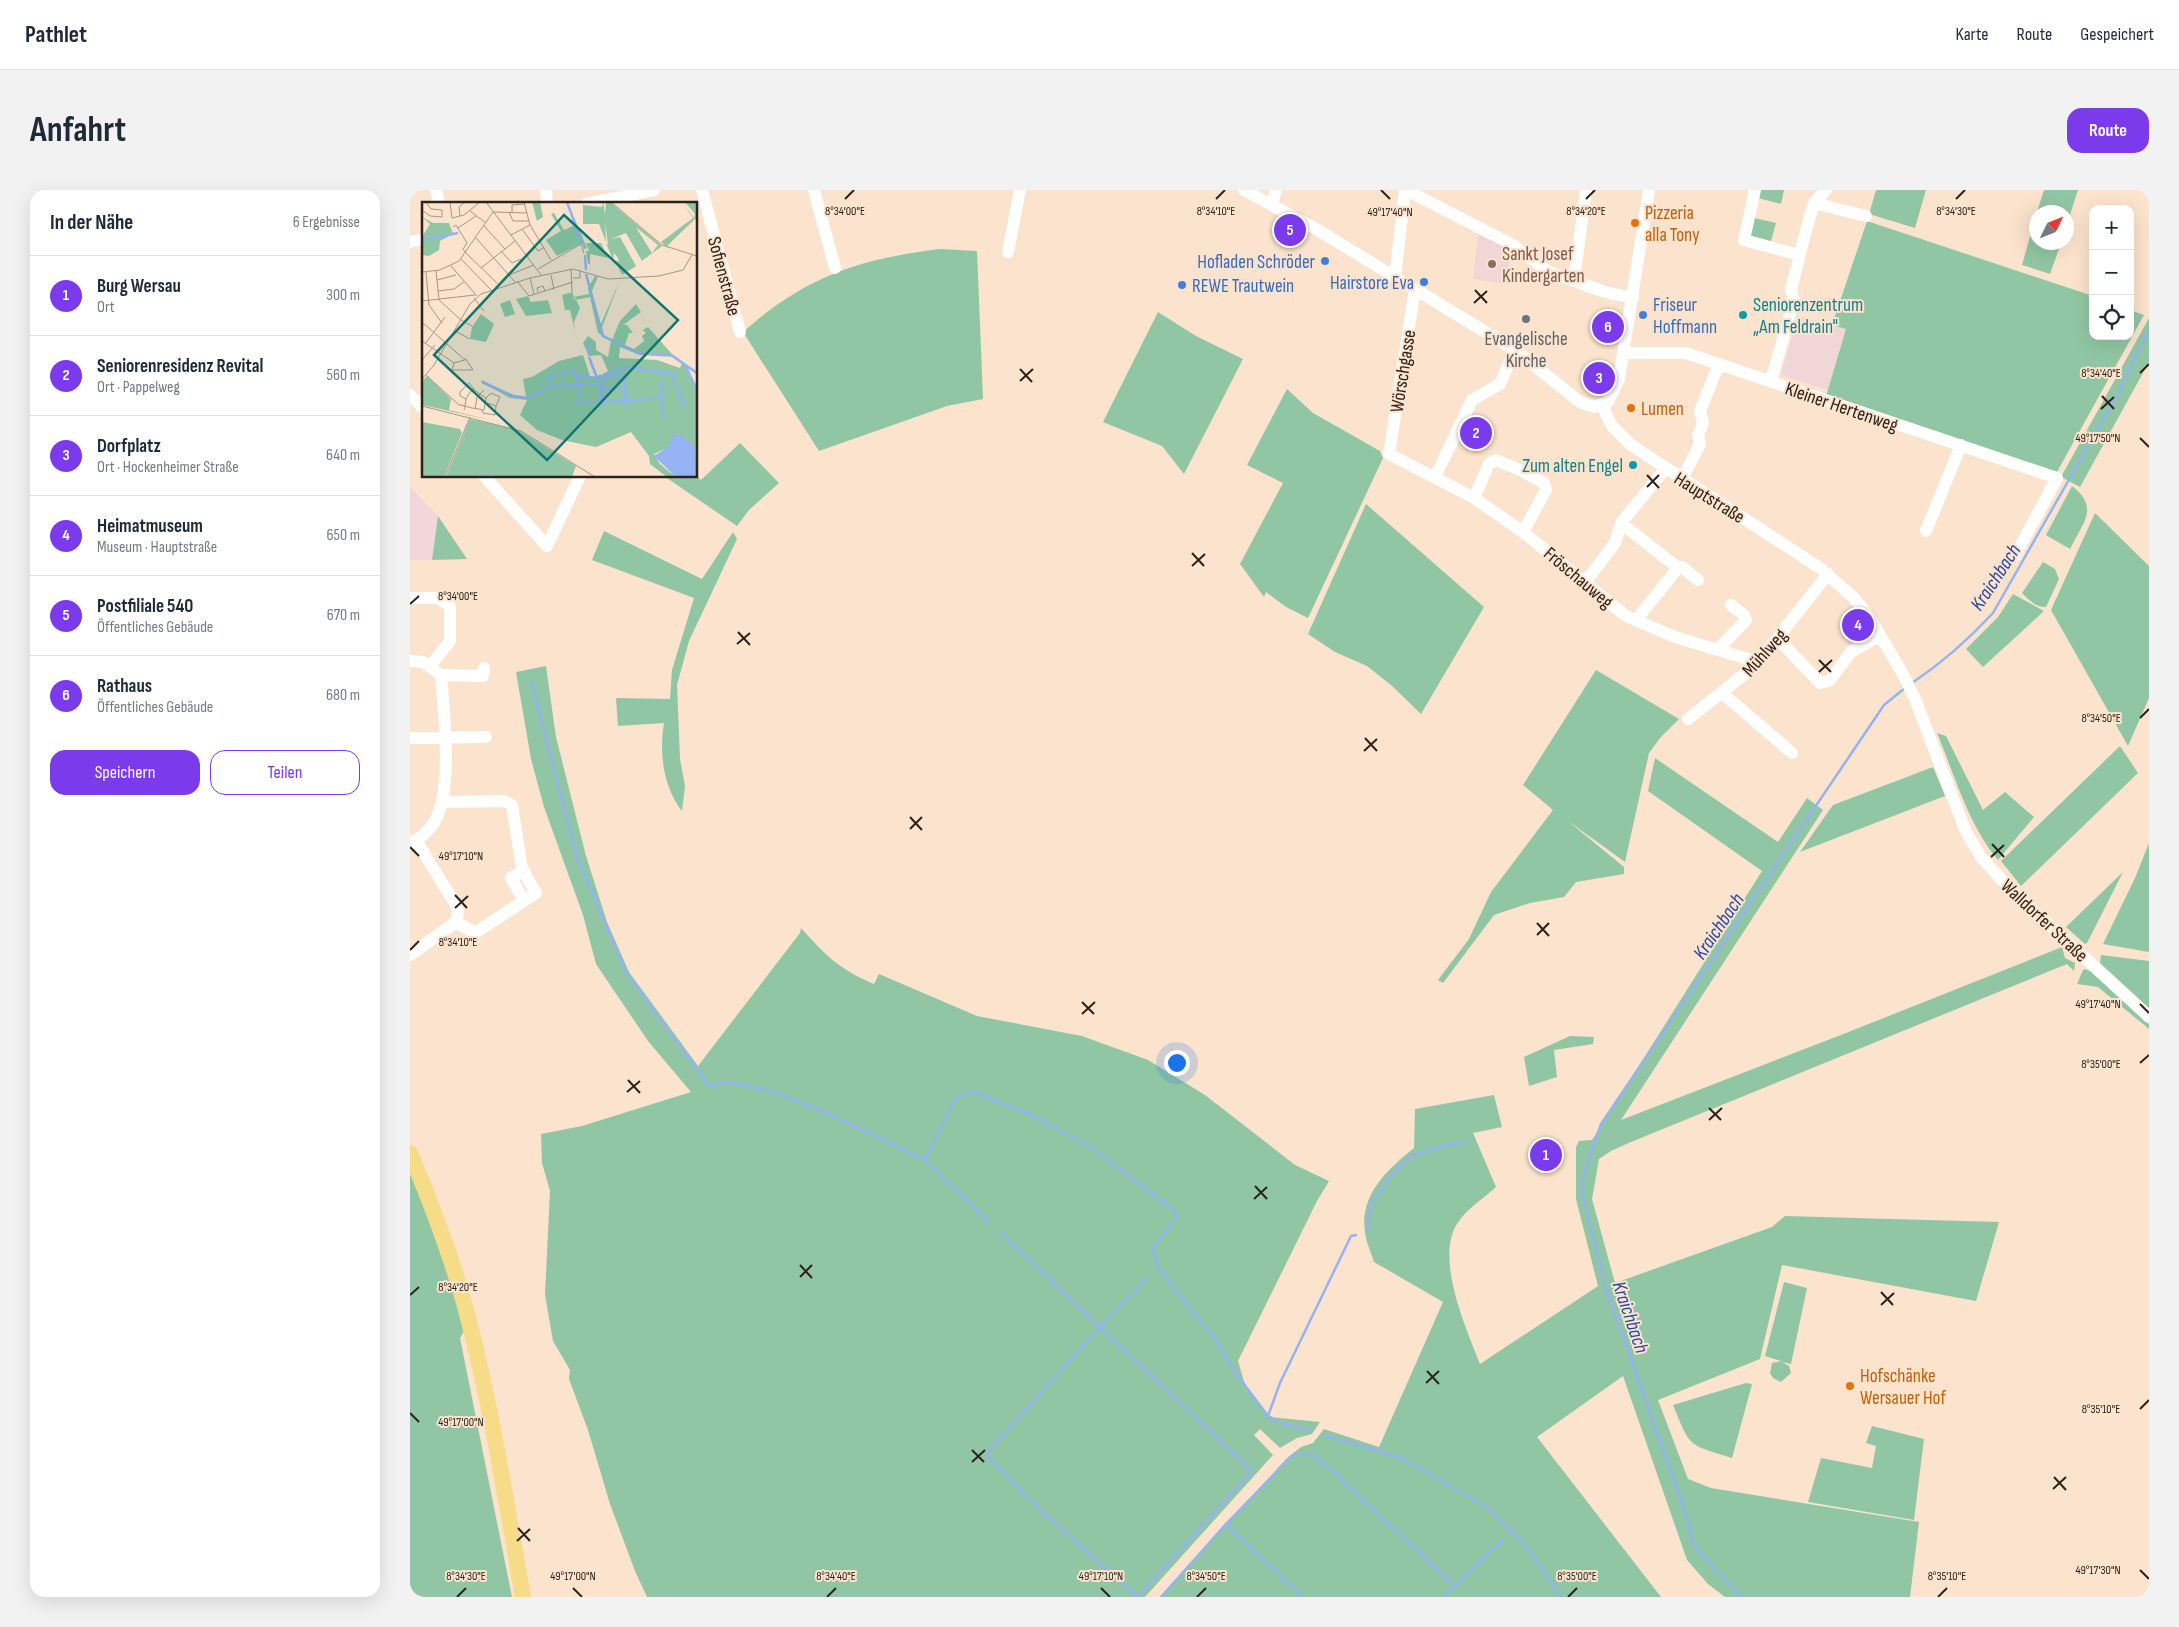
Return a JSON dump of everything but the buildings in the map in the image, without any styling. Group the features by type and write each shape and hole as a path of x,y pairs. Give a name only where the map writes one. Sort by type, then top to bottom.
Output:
{"main road":[{"path":"410,1153 444,1237 461,1292 501,1468 523,1597"}],"street":[{"path":"596,202 654,190"},
{"name":"Sofienstraße","path":"702,190 740,332"},
{"path":"814,190 835,268"},
{"path":"1008,252 1020,190"},
{"path":"1244,190 1272,204 1515,350 1580,402 1589,406 1602,406 1608,402 1616,390 1625,353 1649,190"},
{"path":"1272,204 1276,190"},
{"path":"1395,277 1405,190 1513,245 1549,272 1574,279 1605,292 1633,298"},
{"path":"1574,279 1586,190"},
{"path":"1755,190 1744,240 1799,255"},
{"path":"1771,381 1794,300 1791,290 1799,255 1814,203 1826,190"},
{"path":"1814,203 1866,216"},
{"name":"Wörschgasse","path":"1389,454 1415,289"},
{"path":"1435,477 1472,400 1500,384 1515,350"},
{"name":"Kleiner Hertenweg","path":"1625,353 1680,352 2057,478 2015,556"},
{"path":"1682,479 1700,444 1698,435 1704,423 1700,411 1719,364"},
{"path":"410,395 422,407"},
{"name":"Hauptstraße","path":"1602,406 1612,426 1631,445 1828,574 1855,598 1880,635 1915,699"},
{"path":"1926,532 1961,445"},
{"name":"Fröschauweg","path":"1389,454 1474,498 1523,532 1586,581 1601,597 1626,616 1676,637 1748,659 1756,665"},
{"path":"1474,498 1490,464 1496,460 1544,483 1546,490 1523,532"},
{"path":"1586,581 1614,543 1621,523 1666,469"},
{"path":"486,478 547,546 579,478"},
{"path":"1621,523 1678,568 1682,567 1698,580"},
{"path":"1636,620 1678,568"},
{"name":"Mühlweg","path":"1688,719 1756,665 1828,574"},
{"path":"410,598 439,598 450,607 450,640 431,665"},
{"path":"1718,650 1746,620 1731,605"},
{"path":"1778,639 1820,683 1824,684 1829,681 1851,652 1858,646 1880,635"},
{"path":"410,661 431,665 441,675 445,736 443,802 435,821 413,842 458,911 456,922 410,955"},
{"path":"441,675 483,676 484,668"},
{"path":"1722,693 1792,753"},
{"name":"Walldorfer Straße","path":"1915,699 1963,824 1981,857 2009,888 2149,1017"},
{"path":"410,738 445,736 486,737"},
{"path":"443,802 504,801 512,805 524,870 536,893 475,933 456,922"}],"shaded area":[{"name":"Sankt Josef Kindergarten","path":"1478,233 1511,249 1507,284 1473,279"},
{"path":"1798,316 1846,329 1827,390 1781,375"},
{"path":"410,487 438,516 432,560 410,560"}],"green space":[{"path":"1759,190 1784,190 1781,204 1758,198"},
{"path":"1876,190 1926,190 1915,228 1869,214"},
{"path":"2044,190 2078,190 2073,205 2039,205"},
{"path":"1754,218 1776,223 1770,245 1754,240 1750,235"},
{"path":"1867,221 2089,295 2089,340 2130,340 2057,472 1826,396 1846,329 1832,325"},
{"path":"2029,240 2029,250 2059,250 2050,274 2022,265"},
{"path":"940,249 977,251 983,399 947,406 819,451 743,332 788,297 834,274 883,258"},
{"path":"2134,311 2144,315 2134,333"},
{"path":"1158,312 1196,336 1243,359 1184,474 1162,446 1103,422"},
{"path":"2149,318 2149,362 2080,487 2061,477"},
{"path":"1287,389 1313,413 1380,451 1383,458 1308,618 1286,607 1266,592 1264,597 1240,564 1283,483 1247,465"},
{"path":"740,443 779,483 749,510 737,526 667,478 698,478 701,480"},
{"path":"2072,486 2085,501 2087,508 2084,523 2070,549 2046,535"},
{"path":"1366,504 1484,607 1421,714 1391,685 1367,666 1335,652 1308,634"},
{"path":"2095,513 2149,566 2149,698 2128,746 2051,610"},
{"path":"438,516 467,559 432,560"},
{"path":"604,531 702,579 733,532 737,539 689,641 677,685 680,759 685,786 682,811 670,791 664,769 662,746 664,723 618,726 616,698 670,699 672,670 694,598 592,560"},
{"path":"2043,562 2055,569 2059,579 2046,607 2035,604 2022,593"},
{"path":"2013,594 2044,611 1983,667 1966,649 1998,617"},
{"path":"546,666 556,737 586,856 607,922 629,972 698,1066 800,933 801,928 834,961 851,973 874,984 879,974 977,1016 1082,1036 1148,1060 1205,1095 1295,1165 1329,1181 1317,1201 1238,1361 1245,1385 1269,1417 1320,1422 1312,1434 1297,1438 1280,1448 1260,1429 1254,1435 1273,1455 1145,1597 647,1597 635,1571 610,1504 588,1430 569,1379 570,1370 553,1341 545,1295 550,1191 542,1163 541,1134 582,1126 691,1092 648,1041 596,964 583,915 544,807 531,759 516,672"},
{"path":"1596,670 1679,719 1660,738 1649,753 1625,862 1568,821 1624,867 1624,874 1576,882 1564,897 1530,903 1494,915 1443,983 1438,980 1469,939 1491,892 1553,810 1523,785"},
{"path":"1937,733 1946,736 1983,810 2005,792 2034,817 1998,860 1978,831 1970,815"},
{"path":"2120,746 2138,773 2021,886 2001,861"},
{"path":"1655,758 1778,842 1807,798 1823,810 1621,1120 2062,947 2065,958 2075,963 2074,971 2067,964 1631,1142 1599,1159 1592,1199 1615,1283 1772,1227 1785,1216 1999,1222 1976,1301 1782,1265 1760,1359 1658,1400 1688,1479 1711,1488 1919,1522 1910,1597 1725,1597 1708,1584 1687,1560 1623,1376 1537,1437 1661,1597 1160,1597 1287,1458 1301,1447 1313,1443 1324,1429 1379,1447 1443,1302 1374,1262 1365,1232 1366,1206 1371,1195 1385,1174 1414,1148 1415,1109 1494,1095 1502,1127 1473,1133 1496,1187 1471,1207 1459,1221 1452,1235 1449,1253 1454,1292 1480,1364 1598,1286 1576,1199 1576,1147 1579,1141 1592,1140 1762,871 1648,791"},
{"path":"1933,767 1945,796 1800,852 1833,805"},
{"path":"2149,843 2149,952 2103,944 2135,878"},
{"path":"2123,872 2087,943 2085,944 2066,927"},
{"path":"2101,955 2149,961 2149,1008 2100,963"},
{"path":"2085,969 2090,971 2149,1024 2149,1029 2098,987 2077,984"},
{"path":"1570,1036 1594,1037 1593,1044 1554,1050 1557,1077 1529,1086 1524,1057"},
{"path":"410,1165 466,1328 460,1338 512,1597 410,1597"},
{"path":"1784,1282 1807,1288 1791,1364 1782,1362 1789,1366 1791,1373 1781,1382 1773,1378 1770,1373 1772,1363 1781,1361 1765,1356"},
{"path":"1746,1383 1752,1384 1732,1458 1699,1447 1693,1443 1684,1430 1673,1405"},
{"path":"1872,1426 1924,1439 1914,1520 1808,1502 1821,1458 1872,1468 1876,1446 1866,1443"}],"waterway":[{"name":"Kraichbach","path":"1912,683 1954,651 1993,613 2116,397 2149,330"},
{"path":"531,681 577,857 627,974 709,1086 729,1082 778,1093 840,1119 925,1160"},
{"name":"Kraichbach","path":"1741,1597 1699,1551 1691,1539 1689,1523 1606,1288 1582,1194 1582,1179 1601,1124 1884,705 1905,688"},
{"path":"991,1224 925,1160 955,1099 970,1091 1030,1114 1092,1148 1175,1211 1177,1217 1153,1248 1159,1269 1216,1341 1232,1368 1268,1416"},
{"path":"1368,1231 1370,1208 1388,1179 1410,1157 1438,1147 1470,1142"},
{"path":"1001,1233 1252,1471 1137,1597"},
{"path":"1310,1430 1283,1424 1268,1416 1280,1383 1351,1236 1356,1235"},
{"path":"1137,1597 1030,1500 986,1454 1100,1327 1148,1278"},
{"path":"1324,1435 1401,1458 1487,1507 1524,1543 1561,1597"},
{"path":"1161,1597 1226,1524 1294,1454 1312,1455 1330,1469 1455,1586 1444,1597"},
{"path":"1226,1524 1302,1597"},
{"path":"1455,1586 1503,1539"}],"place":[{"name":"Pizzeria alla Tony","path":"1635,223"},
{"name":"Postfiliale 540","path":"1290,230"},
{"name":"Hofladen Schröder","path":"1325,261"},
{"name":"Sankt Josef Kindergarten","path":"1492,264"},
{"name":"Hairstore Eva","path":"1424,282"},
{"name":"REWE Trautwein","path":"1182,285"},
{"name":"Friseur Hoffmann","path":"1643,315"},
{"name":"Seniorenzentrum „Am Feldrain\"","path":"1743,315"},
{"name":"Evangelische Kirche","path":"1526,319"},
{"name":"Rathaus","path":"1608,327"},
{"name":"Dorfplatz","path":"1599,378"},
{"name":"Lumen","path":"1631,408"},
{"name":"Seniorenresidenz Revital","path":"1476,433"},
{"name":"Zum alten Engel","path":"1633,465"},
{"name":"Heimatmuseum","path":"1858,625"},
{"name":"Burg Wersau","path":"1546,1155"},
{"name":"Hofschänke Wersauer Hof","path":"1850,1386"}]}
